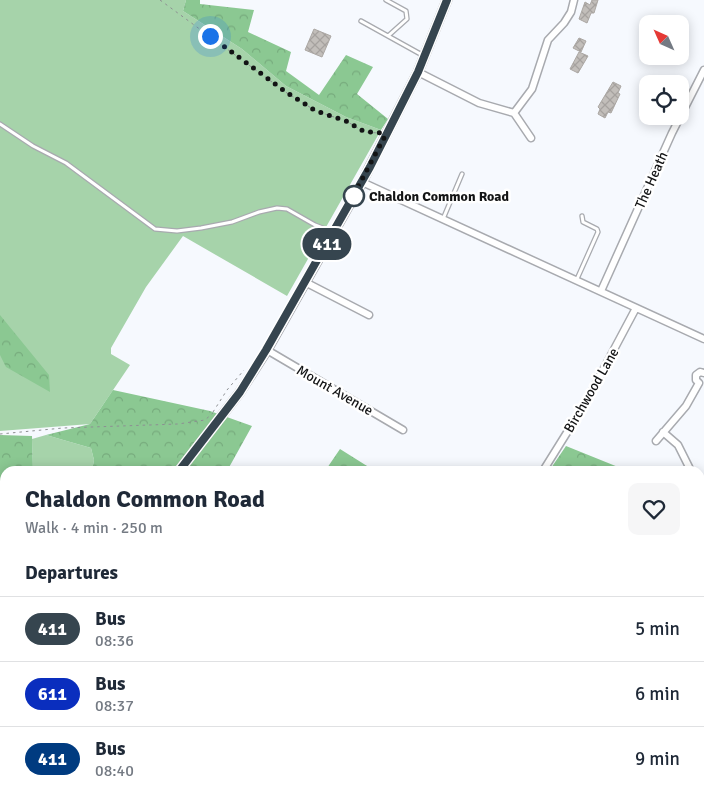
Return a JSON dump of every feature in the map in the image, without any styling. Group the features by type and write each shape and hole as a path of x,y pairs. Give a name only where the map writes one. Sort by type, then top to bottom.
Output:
{"main road":[{"path":"182,466 216,415 255,369 362,182 418,72 447,0"}],"street":[{"path":"514,112 532,89 548,40 564,23 571,12 574,0"},
{"name":"The Heath","path":"601,291 672,133 704,70"},
{"path":"418,72 480,103 514,112 531,138"},
{"path":"362,182 704,339"},
{"path":"305,282 369,316"},
{"name":"Birchwood Lane","path":"546,466 586,402 636,308"},
{"name":"Mount Avenue","path":"266,350 403,430"},
{"path":"656,441 686,406 702,383 696,380 696,375 704,371"},
{"path":"663,432 678,445 688,466"}],"lane":[{"path":"386,0 406,10 407,19 388,36"},
{"path":"361,21 424,56"},
{"path":"0,124 33,146 66,163 155,229 177,231 201,228 232,222 259,212 277,208 287,209 314,225 333,232"},
{"path":"443,220 462,174"},
{"path":"577,280 598,232 597,228 583,222 582,216"}],"path":[{"path":"160,0 286,92 316,111 346,121 365,132 378,132 385,136"},
{"path":"0,434 63,428 178,424 205,420 216,415 241,372 246,368 255,369"}],"green space":[{"path":"0,0 186,0 183,11 242,49 286,86 346,117 381,130 287,296 183,236 146,287 111,348 111,354 130,365 90,424 0,431"},
{"path":"186,0 200,0 200,4 254,10 248,32 291,52 286,71 319,95 346,55 373,67 357,94 388,119 381,130 346,117 286,86 242,49 183,11"},
{"path":"0,315 49,375 50,392 6,367 0,355"},
{"path":"113,390 210,411 252,426 230,466 93,466 94,460 91,448 46,435 90,424"},
{"path":"0,435 32,436 33,466 0,466"},
{"path":"46,435 91,448 94,460 93,466 33,466 32,439"},
{"path":"566,446 616,466 552,466"},
{"path":"340,449 367,466 328,466"}],"building":[{"path":"592,0 598,0 594,13 591,13 587,23 579,19 585,2 590,5"},
{"path":"314,29 331,36 322,57 305,50"},
{"path":"579,38 586,41 581,52 573,48"},
{"path":"579,52 588,56 578,73 570,69"},
{"path":"613,82 621,86 618,93 620,94 611,113 608,112 605,118 598,114 600,109 598,107"}],"bus line":[{"name":"411","path":"183,466 240,392 362,182 418,72 447,0"}],"place":[{"name":"Chaldon Common Road","path":"354,196"}],"route":[{"path":"210,36 286,92 316,111 346,121 365,132 378,132 385,136 352,198 354,196"}]}
